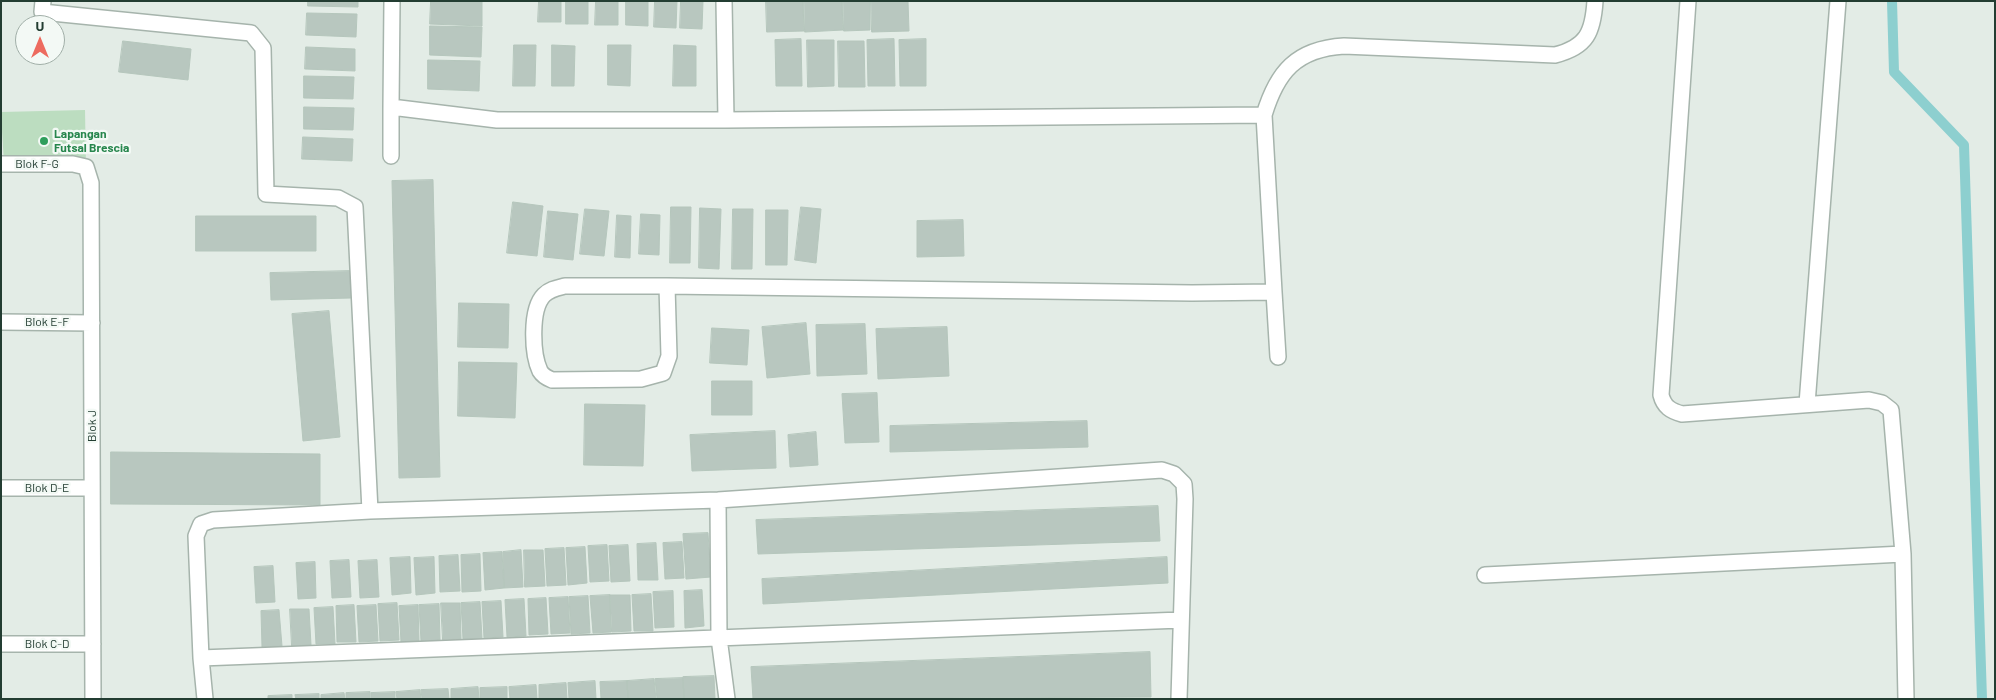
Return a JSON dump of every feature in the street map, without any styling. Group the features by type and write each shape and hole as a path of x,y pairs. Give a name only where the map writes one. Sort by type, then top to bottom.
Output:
{"street":[{"path":"43,1 42,12 251,33 263,48 266,194 338,198 356,207 370,511"},
{"path":"391,156 392,1"},
{"path":"724,1 726,120"},
{"path":"1278,357 1264,115 1270,96 1280,77 1294,62 1308,52 1324,47 1344,46 1556,55 1570,51 1582,43 1591,30 1595,1"},
{"path":"1688,1 1661,395 1664,404 1672,411 1682,414 1869,400 1882,403 1891,410 1904,554 1906,699"},
{"path":"1808,404 1838,1"},
{"path":"391,107 497,120 1264,115"},
{"name":"Blok F-G","path":"1,164 73,164"},
{"name":"Blok J","path":"73,164 86,167 91,183 93,699"},
{"path":"667,286 669,356 663,373 641,380 552,380 540,371 535,350 534,317 538,305 549,292 565,286 667,286 1192,293 1274,292"},
{"name":"Blok E-F","path":"1,322 92,323"},
{"path":"205,699 200,658 196,536 201,524 213,520 370,511 718,500 1162,470 1174,474 1184,484 1178,699"},
{"name":"Blok D-E","path":"1,488 92,488"},
{"path":"718,500 720,638 727,699"},
{"path":"1485,575 1904,554"},
{"path":"200,658 1181,620"},
{"name":"Blok C-D","path":"1,644 93,644"}],"green space":[{"name":"Lapangan Futsal Brescia","path":"85,110 86,167 4,164 1,112"}],"building":[{"path":"308,1 358,1 358,7 308,6"},
{"path":"431,1 482,1 482,26 430,24"},
{"path":"539,1 561,1 561,22 538,22"},
{"path":"566,1 588,1 588,24 566,24"},
{"path":"596,1 618,1 618,25 595,25"},
{"path":"626,1 648,1 648,26 626,25"},
{"path":"655,1 677,1 676,28 654,27"},
{"path":"681,1 703,1 702,29 680,28"},
{"path":"766,1 803,1 804,31 767,32"},
{"path":"804,1 842,1 843,30 805,32"},
{"path":"843,1 870,1 870,30 844,31"},
{"path":"871,1 908,1 909,31 872,32"},
{"path":"307,13 357,14 356,37 306,35"},
{"path":"430,26 482,27 481,57 430,55"},
{"path":"801,39 802,86 776,86 775,40"},
{"path":"894,39 895,86 868,86 867,40"},
{"path":"926,39 926,86 900,86 899,40"},
{"path":"807,40 834,40 834,86 808,87"},
{"path":"123,41 191,49 188,80 119,72"},
{"path":"838,41 864,41 865,87 839,87"},
{"path":"514,45 536,45 535,86 513,86"},
{"path":"552,45 575,46 574,86 552,86"},
{"path":"608,45 631,45 630,86 608,85"},
{"path":"674,45 696,46 696,86 673,86"},
{"path":"306,47 355,49 355,71 305,69"},
{"path":"428,60 480,61 479,91 428,89"},
{"path":"304,76 354,77 353,99 304,98"},
{"path":"304,107 354,108 353,130 304,129"},
{"path":"303,137 353,139 352,161 302,159"},
{"path":"433,180 440,477 399,478 392,181"},
{"path":"513,202 543,206 537,256 507,253"},
{"path":"671,207 691,207 690,263 670,263"},
{"path":"801,207 821,209 816,263 795,260"},
{"path":"700,208 721,209 719,269 699,268"},
{"path":"585,209 609,211 604,256 580,254"},
{"path":"733,209 753,209 752,269 732,269"},
{"path":"766,210 788,210 787,265 766,265"},
{"path":"548,211 578,214 573,260 544,257"},
{"path":"641,214 660,215 659,255 639,254"},
{"path":"617,215 631,216 630,258 615,257"},
{"path":"196,216 316,216 316,251 196,251"},
{"path":"963,220 964,256 917,257 917,221"},
{"path":"350,271 351,298 271,300 270,273"},
{"path":"459,303 509,304 508,348 458,347"},
{"path":"329,311 340,437 303,441 292,314"},
{"path":"806,323 810,374 767,378 762,327"},
{"path":"865,324 867,374 817,376 816,325"},
{"path":"947,327 949,376 878,379 876,329"},
{"path":"712,328 749,330 747,365 710,363"},
{"path":"459,362 517,363 515,418 458,416"},
{"path":"712,381 752,381 752,415 712,415"},
{"path":"877,393 879,442 845,443 842,394"},
{"path":"585,404 645,405 643,466 584,465"},
{"path":"1087,421 1088,447 890,452 890,426"},
{"path":"775,431 776,468 692,471 690,435"},
{"path":"816,432 818,465 790,467 788,435"},
{"path":"111,452 320,454 320,505 111,504"},
{"path":"1158,506 1160,541 758,554 756,520"},
{"path":"708,533 711,577 686,579 683,534"},
{"path":"682,542 684,578 665,579 663,543"},
{"path":"656,543 658,580 638,580 637,544"},
{"path":"607,545 609,581 590,582 588,546"},
{"path":"628,545 630,581 611,582 609,546"},
{"path":"585,547 587,583 568,585 566,548"},
{"path":"564,548 566,585 547,586 545,549"},
{"path":"521,550 523,587 504,588 503,552"},
{"path":"524,550 543,550 545,586 525,587"},
{"path":"502,552 504,588 485,590 483,553"},
{"path":"480,554 481,591 462,592 461,555"},
{"path":"458,555 460,591 440,592 439,556"},
{"path":"410,557 411,593 392,595 390,558"},
{"path":"434,557 435,593 416,595 414,558"},
{"path":"1167,557 1168,583 763,604 762,579"},
{"path":"349,560 351,597 332,598 330,561"},
{"path":"377,560 379,597 360,598 358,561"},
{"path":"315,562 316,598 298,599 296,563"},
{"path":"273,566 275,602 256,603 254,567"},
{"path":"702,590 704,626 685,628 684,591"},
{"path":"673,591 674,627 655,628 653,592"},
{"path":"651,594 653,631 634,631 632,595"},
{"path":"610,595 611,632 593,633 590,596"},
{"path":"610,595 630,595 631,631 612,632"},
{"path":"588,596 590,633 571,634 569,597"},
{"path":"568,597 570,633 551,634 549,598"},
{"path":"546,598 548,634 529,635 528,599"},
{"path":"524,599 526,636 507,637 505,600"},
{"path":"501,601 503,637 484,638 482,602"},
{"path":"480,602 482,639 463,639 461,603"},
{"path":"397,603 399,640 380,641 378,604"},
{"path":"441,603 460,603 461,639 443,640"},
{"path":"439,604 440,640 421,641 419,605"},
{"path":"354,605 356,642 337,642 336,606"},
{"path":"376,605 378,641 359,642 357,606"},
{"path":"418,605 419,641 401,642 399,606"},
{"path":"333,607 335,644 316,644 314,608"},
{"path":"290,609 309,609 311,645 292,646"},
{"path":"279,610 282,646 262,647 261,611"},
{"path":"1150,652 1151,697 753,699 751,667"},
{"path":"714,676 715,699 684,699 683,677"},
{"path":"683,678 684,699 657,699 655,679"},
{"path":"654,679 656,699 628,699 627,681"},
{"path":"595,681 596,699 569,699 568,683"},
{"path":"627,681 628,699 601,699 600,682"},
{"path":"566,683 567,699 539,699 539,685"},
{"path":"536,685 537,699 510,699 509,687"},
{"path":"478,687 479,699 451,699 451,689"},
{"path":"507,687 507,699 480,699 480,688"},
{"path":"448,689 449,699 422,699 421,690"},
{"path":"420,690 421,699 397,699 396,692"},
{"path":"370,692 370,699 346,699 346,693"},
{"path":"395,692 395,699 371,699 371,693"},
{"path":"344,693 345,699 321,699 321,695"},
{"path":"319,694 319,699 296,699 295,695"},
{"path":"292,695 292,699 268,699 268,696"}],"waterway":[{"path":"1892,1 1894,72 1964,145 1982,699"}],"place":[{"name":"Lapangan Futsal Brescia","path":"44,141"}]}
